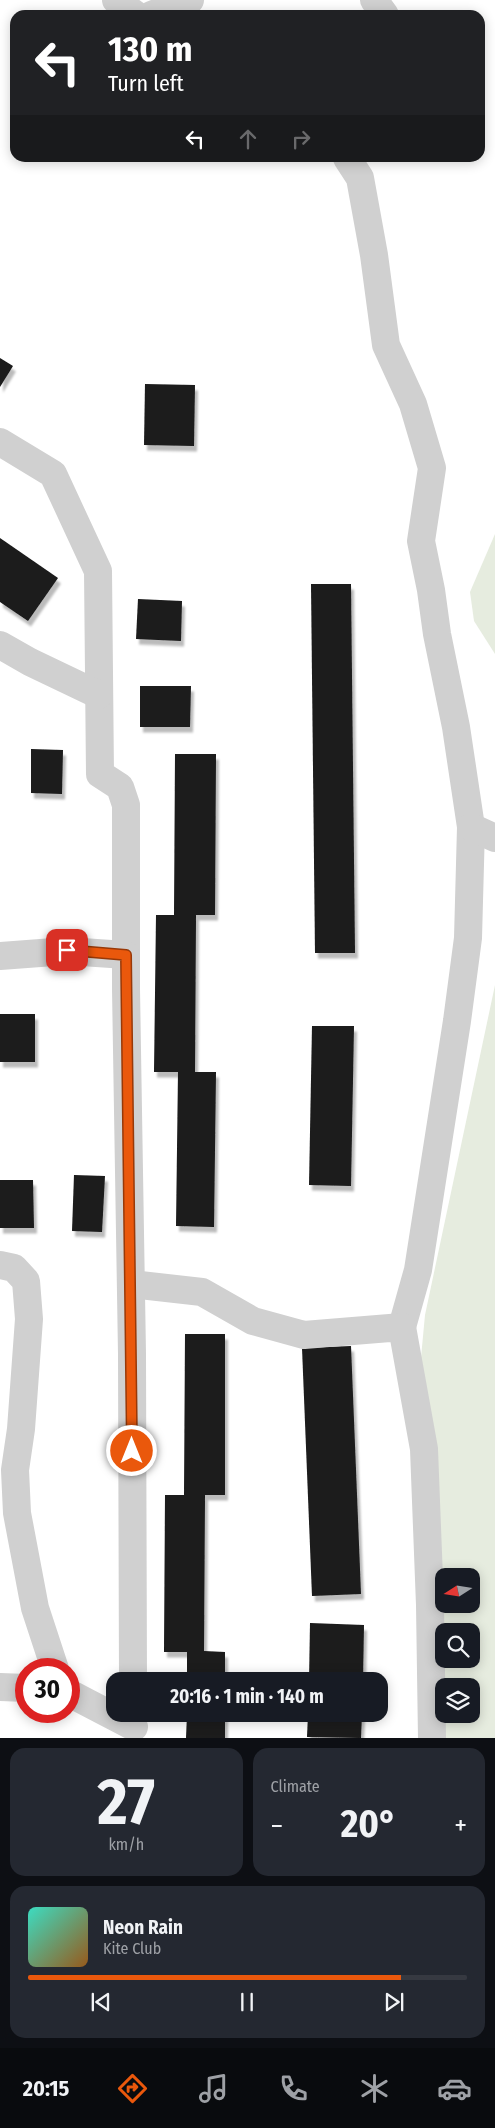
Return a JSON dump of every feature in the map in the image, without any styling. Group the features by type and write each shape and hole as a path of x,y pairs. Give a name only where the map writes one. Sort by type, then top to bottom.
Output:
{"street":[{"path":"116,0 129,10"},
{"path":"164,10 190,0"},
{"path":"350,162 360,178 374,254 386,345 414,404 432,468 421,541 456,727 483,832 462,984 418,1270 402,1326 424,1450 430,1606 432,1738"},
{"path":"0,442 53,474 98,570 100,774 120,787 126,805 134,1672"},
{"path":"0,645 30,662 99,695"},
{"path":"0,956 67,950 126,955"},
{"path":"0,1265 14,1268 26,1281 30,1319 9,1451 15,1470 17,1513 35,1608 51,1658"},
{"path":"131,1284 202,1292 253,1322 304,1335 402,1326"},
{"path":"0,1687 15,1688"},
{"path":"80,1699 134,1726"}],"shaded area":[{"path":"495,534 495,654 474,621 470,592"},
{"path":"495,985 495,1738 442,1738 441,1723 480,1723 480,1678 438,1678 438,1668 480,1668 480,1623 435,1623 420,1368 425,1315"}],"building":[{"path":"0,358 13,366 0,387"},
{"path":"145,384 195,385 194,446 144,445"},
{"path":"0,538 58,578 28,621 0,602"},
{"path":"311,584 351,584 355,953 315,953"},
{"path":"138,599 182,601 181,641 136,639"},
{"path":"140,686 191,686 190,727 140,727"},
{"path":"31,749 63,750 62,794 31,793"},
{"path":"175,754 216,754 215,915 196,915 195,1072 216,1072 214,1227 176,1226 178,1072 154,1072 156,915 174,915"},
{"path":"0,1014 35,1014 35,1062 0,1062"},
{"path":"312,1026 354,1026 351,1186 309,1185"},
{"path":"74,1175 105,1176 102,1232 72,1231"},
{"path":"0,1180 33,1180 34,1228 0,1228"},
{"path":"185,1334 225,1334 225,1495 205,1495 204,1651 225,1652 225,1672 187,1672 187,1652 164,1652 165,1495 184,1495"},
{"path":"351,1346 361,1594 312,1596 302,1348"},
{"path":"310,1623 364,1625 363,1672 309,1672"},
{"path":"187,1722 225,1722 225,1738 186,1738"},
{"path":"308,1722 362,1722 361,1738 307,1737"}],"route":[{"path":"67,950 126,955 132,1451"}]}
